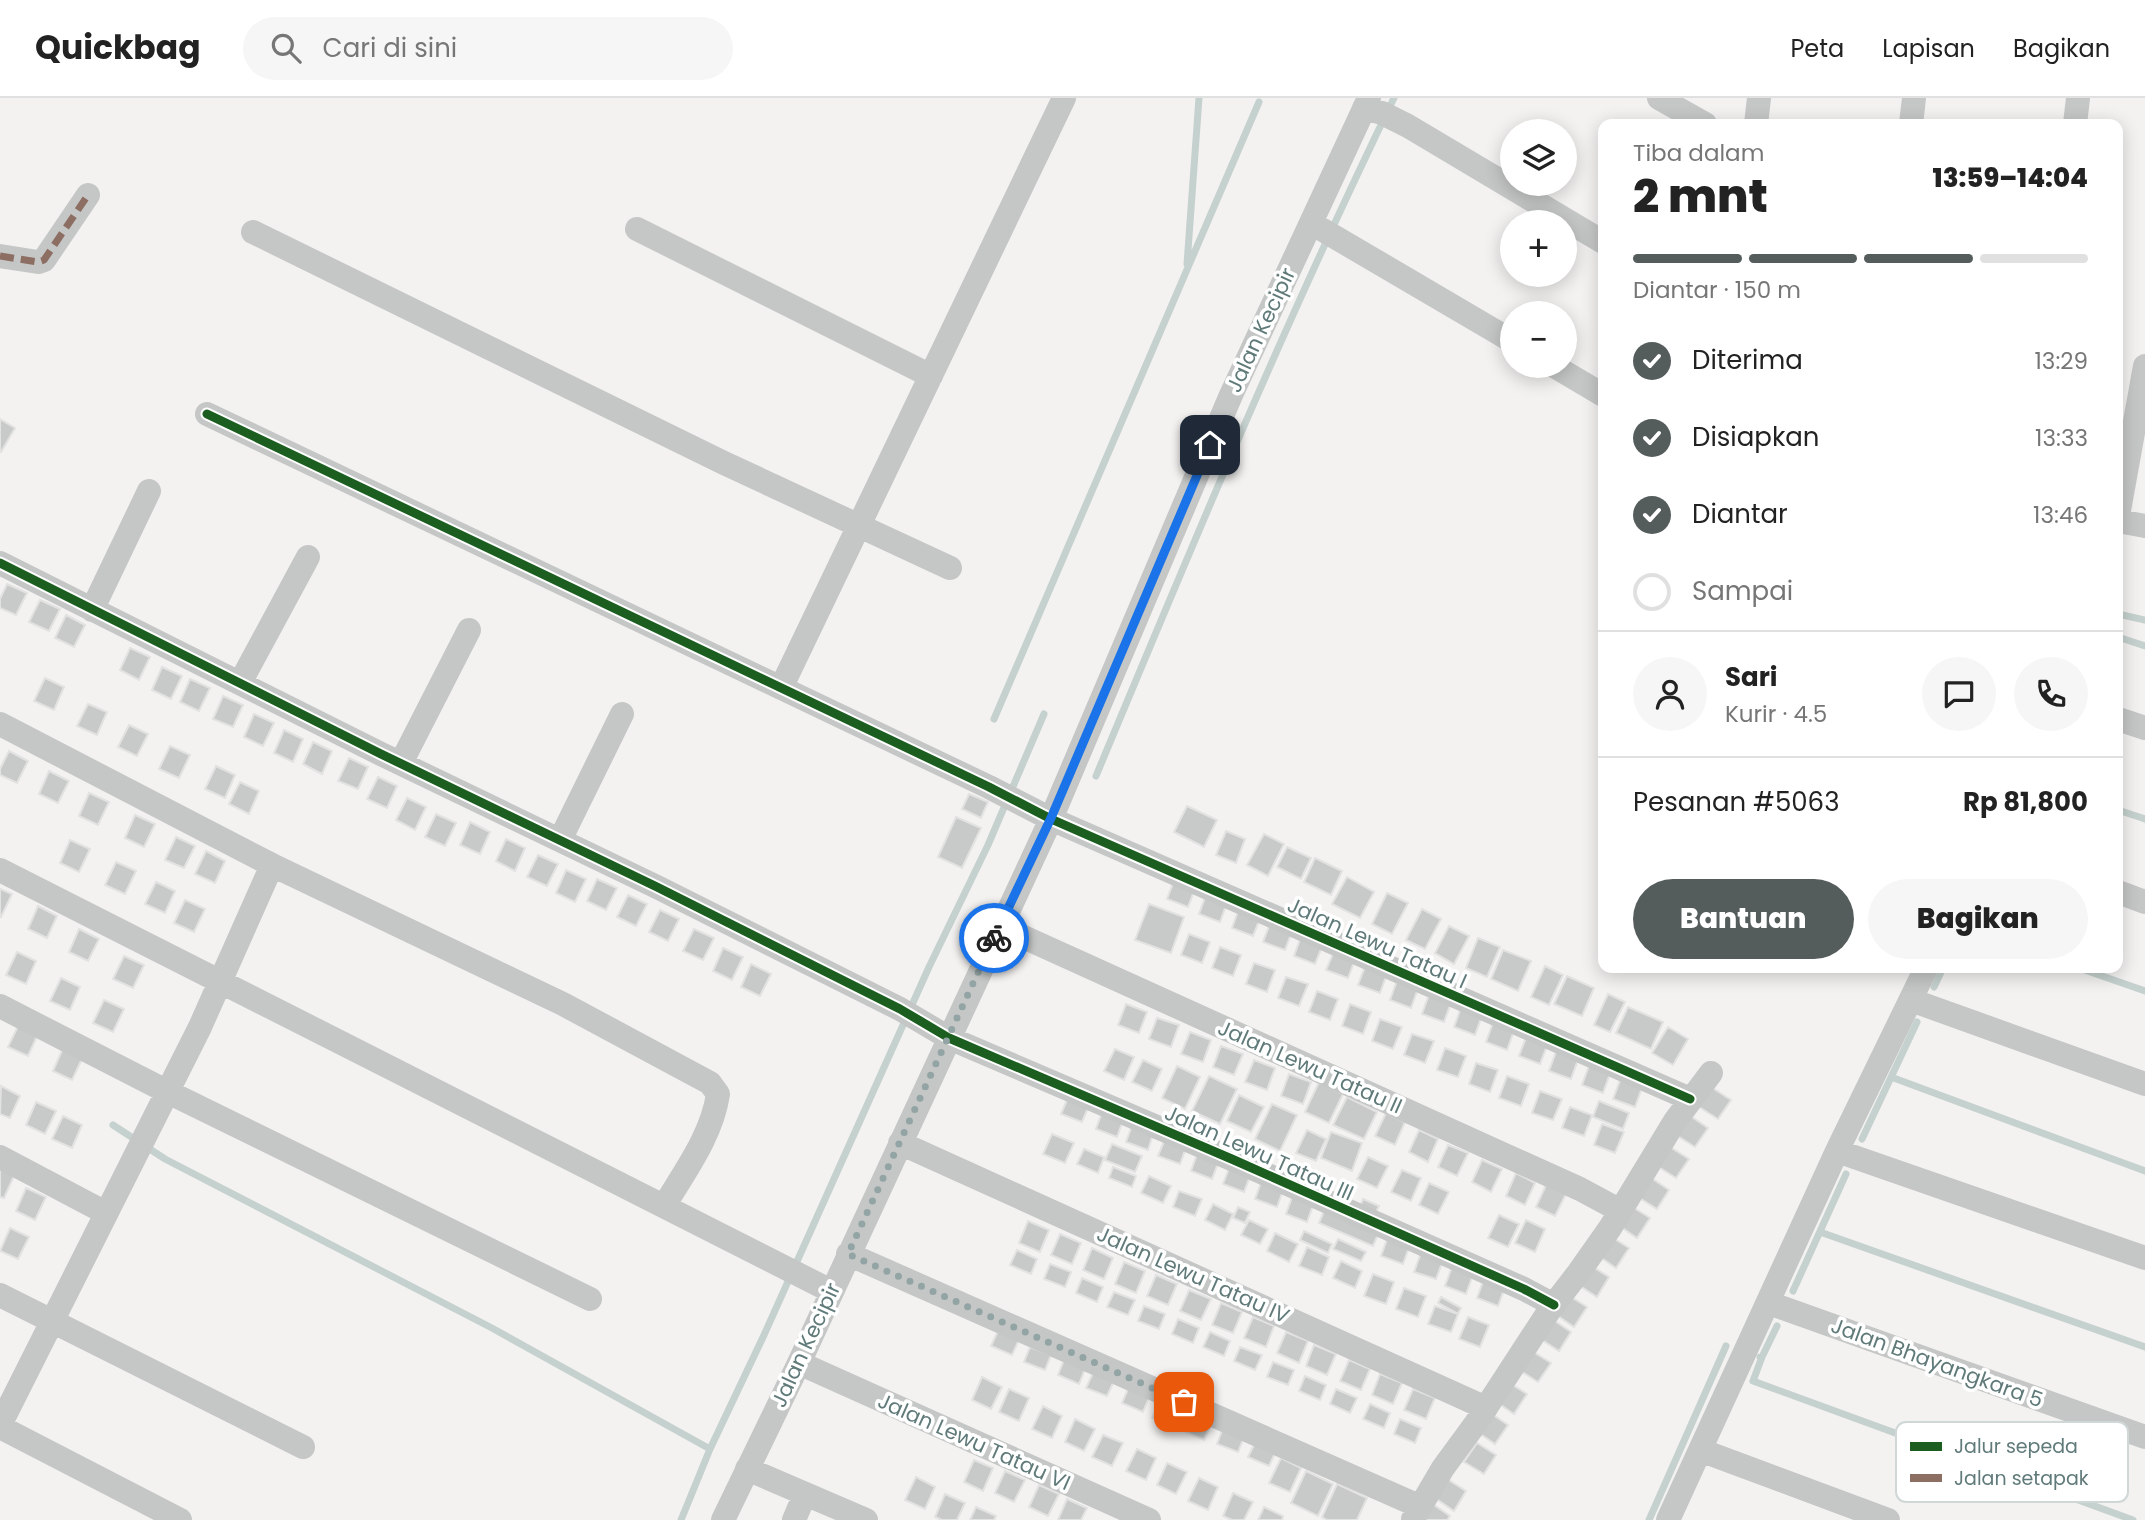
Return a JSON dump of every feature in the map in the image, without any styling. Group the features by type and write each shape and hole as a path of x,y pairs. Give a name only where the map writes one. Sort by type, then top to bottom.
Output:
{"street":[{"path":"781,688 1064,98"},
{"path":"1659,98 1696,119"},
{"path":"1757,119 1759,98"},
{"path":"1912,119 1914,98"},
{"path":"2076,119 2078,98"},
{"path":"1372,106 1598,239"},
{"name":"Jalan Kecipir","path":"723,1520 799,1363 1051,818 1231,395 1317,226 1372,106"},
{"path":"0,256 38,262 44,260 88,195"},
{"path":"1317,226 1500,334"},
{"path":"636,229 931,376"},
{"path":"253,232 724,463 950,568"},
{"path":"2123,490 2145,366"},
{"path":"1574,378 1598,392"},
{"name":"Jalan Lewu Tatau I","path":"207,414 1051,818 1690,1099"},
{"path":"92,610 149,491"},
{"path":"2123,519 2145,526"},
{"path":"240,683 308,556"},
{"name":"Jalan Lewu Tatau III","path":"0,563 910,1015 949,1038 1234,1160 1554,1305"},
{"path":"401,764 469,630"},
{"path":"560,840 622,713"},
{"path":"2123,721 2145,728"},
{"path":"0,724 272,865 563,1004 710,1083 718,1094 716,1106 707,1128 664,1206"},
{"path":"180,1520 0,1426 200,1027 272,865"},
{"path":"0,870 831,1291"},
{"path":"2123,894 2145,902"},
{"name":"Jalan Lewu Tatau II","path":"999,926 1580,1189 1619,1210"},
{"path":"1668,1520 1837,1151 1924,973"},
{"path":"1911,1000 2145,1084"},
{"path":"0,1006 590,1300"},
{"path":"848,1254 1417,1513 1443,1468 1579,1272 1690,1099 1712,1073"},
{"name":"Jalan Lewu Tatau IV","path":"900,1143 1486,1408"},
{"path":"1837,1151 2145,1258"},
{"path":"0,1157 106,1213"},
{"path":"0,1295 303,1447"},
{"name":"Jalan Bhayangkara 5","path":"1769,1303 2103,1422"},
{"name":"Jalan Lewu Tatau VI","path":"799,1363 1149,1520"},
{"name":"Jalan Bhayangkara 5","path":"2128,1431 2145,1437"},
{"path":"1700,1450 1888,1520"},
{"path":"747,1469 866,1520"},
{"path":"794,1520 805,1494"}],"building":[{"path":"0,419 15,428 1,452 0,452"},
{"path":"7,584 27,593 16,615 0,608 0,599"},
{"path":"40,600 60,609 49,631 29,622"},
{"path":"66,615 85,625 74,647 55,638"},
{"path":"130,648 150,657 139,680 120,670"},
{"path":"162,667 182,676 171,699 152,690"},
{"path":"45,678 64,687 54,710 34,701"},
{"path":"190,679 210,688 199,711 180,702"},
{"path":"223,696 243,705 233,727 213,719"},
{"path":"88,704 107,712 97,735 77,726"},
{"path":"254,714 274,723 263,746 244,737"},
{"path":"129,725 148,734 137,756 118,747"},
{"path":"284,730 303,739 293,762 274,753"},
{"path":"313,742 332,751 322,774 303,764"},
{"path":"170,746 190,755 179,778 159,769"},
{"path":"9,751 28,761 17,783 0,775 0,769"},
{"path":"349,758 368,767 358,789 338,781"},
{"path":"216,766 235,775 225,798 205,789"},
{"path":"49,771 69,781 58,803 39,794"},
{"path":"378,777 397,786 387,808 367,799"},
{"path":"240,782 259,791 249,814 229,804"},
{"path":"89,793 109,802 98,825 79,816"},
{"path":"969,794 988,802 981,818 962,809"},
{"path":"407,798 426,807 415,830 396,820"},
{"path":"1187,806 1217,820 1204,847 1174,832"},
{"path":"436,814 456,823 445,846 425,837"},
{"path":"135,815 155,824 144,847 125,838"},
{"path":"956,817 981,828 962,868 938,857"},
{"path":"470,822 490,832 480,854 460,845"},
{"path":"1226,831 1245,839 1236,863 1216,855"},
{"path":"1264,834 1284,844 1268,876 1247,865"},
{"path":"176,837 195,846 184,868 165,860"},
{"path":"506,839 525,848 515,871 496,861"},
{"path":"70,840 90,849 79,872 60,863"},
{"path":"1287,847 1311,858 1301,879 1277,867"},
{"path":"206,851 225,861 215,883 195,874"},
{"path":"538,855 558,864 547,886 527,877"},
{"path":"1315,858 1342,871 1331,895 1304,882"},
{"path":"116,862 136,871 125,894 105,885"},
{"path":"566,870 586,879 575,902 556,893"},
{"path":"1347,877 1374,892 1360,918 1332,904"},
{"path":"1175,878 1196,886 1188,907 1167,899"},
{"path":"597,879 617,888 606,910 587,901"},
{"path":"156,882 175,891 165,913 145,904"},
{"path":"0,889 12,894 1,917 0,917"},
{"path":"1207,892 1228,900 1220,922 1199,914"},
{"path":"1387,893 1408,903 1392,934 1372,924"},
{"path":"628,895 647,904 636,926 617,917"},
{"path":"185,900 205,909 194,932 174,923"},
{"path":"1149,904 1184,917 1171,953 1135,940"},
{"path":"38,906 57,916 47,938 28,929"},
{"path":"1240,906 1262,914 1253,936 1232,928"},
{"path":"1422,909 1441,919 1425,949 1406,940"},
{"path":"660,910 679,919 668,941 649,932"},
{"path":"1271,921 1293,929 1285,950 1263,942"},
{"path":"1449,926 1469,936 1454,964 1435,953"},
{"path":"79,929 99,939 88,961 69,952"},
{"path":"694,929 714,938 703,960 683,951"},
{"path":"1189,934 1210,942 1202,963 1181,955"},
{"path":"1302,934 1324,942 1315,964 1294,956"},
{"path":"1478,938 1500,947 1487,977 1466,968"},
{"path":"1220,947 1241,955 1233,976 1212,968"},
{"path":"723,948 743,957 732,980 713,971"},
{"path":"1335,949 1356,957 1348,978 1326,970"},
{"path":"1503,950 1531,961 1518,991 1491,979"},
{"path":"17,952 36,961 26,984 6,975"},
{"path":"124,956 144,965 133,988 113,979"},
{"path":"1254,963 1275,970 1267,992 1246,984"},
{"path":"751,964 771,974 760,996 741,987"},
{"path":"1366,964 1388,971 1380,993 1358,985"},
{"path":"1545,966 1563,975 1549,1005 1531,997"},
{"path":"1567,976 1594,988 1582,1016 1554,1004"},
{"path":"1286,977 1308,984 1299,1006 1278,998"},
{"path":"61,978 80,987 70,1010 50,1001"},
{"path":"1398,978 1419,986 1411,1008 1390,1000"},
{"path":"1317,991 1338,999 1330,1020 1309,1012"},
{"path":"1430,992 1452,1000 1444,1022 1422,1014"},
{"path":"1608,994 1625,1002 1610,1032 1594,1025"},
{"path":"104,1000 124,1009 113,1032 93,1023"},
{"path":"1126,1004 1147,1012 1139,1033 1118,1025"},
{"path":"1350,1004 1371,1012 1363,1034 1342,1026"},
{"path":"1462,1005 1483,1013 1475,1035 1454,1027"},
{"path":"1628,1007 1663,1022 1651,1049 1616,1033"},
{"path":"1157,1018 1179,1025 1171,1047 1149,1039"},
{"path":"1380,1019 1402,1027 1393,1049 1372,1041"},
{"path":"1494,1020 1515,1028 1507,1050 1486,1042"},
{"path":"19,1024 38,1034 28,1056 8,1047"},
{"path":"1668,1027 1688,1039 1673,1065 1652,1053"},
{"path":"1190,1032 1211,1040 1203,1062 1181,1054"},
{"path":"1412,1034 1434,1041 1425,1063 1404,1055"},
{"path":"1527,1035 1548,1043 1540,1064 1519,1056"},
{"path":"1221,1046 1243,1054 1234,1075 1213,1067"},
{"path":"63,1048 83,1057 72,1080 53,1071"},
{"path":"1445,1048 1466,1056 1458,1077 1437,1070"},
{"path":"1115,1049 1134,1057 1124,1080 1104,1071"},
{"path":"1557,1049 1579,1057 1571,1079 1549,1071"},
{"path":"1143,1060 1162,1069 1152,1091 1132,1082"},
{"path":"1254,1060 1275,1068 1267,1090 1245,1082"},
{"path":"1476,1063 1498,1070 1490,1092 1469,1084"},
{"path":"1590,1063 1611,1071 1603,1093 1582,1085"},
{"path":"1177,1066 1200,1077 1185,1109 1162,1098"},
{"path":"1289,1074 1311,1082 1303,1104 1281,1096"},
{"path":"1209,1076 1237,1089 1220,1124 1192,1111"},
{"path":"1507,1076 1529,1084 1521,1106 1499,1098"},
{"path":"1621,1078 1643,1085 1635,1107 1613,1099"},
{"path":"1319,1082 1343,1094 1329,1123 1305,1112"},
{"path":"1,1086 20,1096 10,1118 0,1114"},
{"path":"1711,1087 1731,1100 1718,1119 1699,1107"},
{"path":"1540,1091 1562,1099 1553,1120 1532,1113"},
{"path":"1070,1093 1091,1101 1082,1122 1061,1114"},
{"path":"1239,1095 1264,1107 1251,1132 1227,1121"},
{"path":"1347,1097 1377,1112 1364,1139 1333,1125"},
{"path":"1599,1101 1629,1113 1623,1129 1593,1117"},
{"path":"36,1102 56,1111 45,1134 26,1125"},
{"path":"1272,1104 1297,1115 1280,1151 1255,1139"},
{"path":"1104,1107 1125,1115 1117,1137 1096,1129"},
{"path":"1570,1107 1592,1115 1584,1136 1562,1128"},
{"path":"1386,1113 1405,1122 1395,1145 1375,1136"},
{"path":"1689,1115 1708,1128 1695,1147 1676,1135"},
{"path":"63,1116 82,1125 72,1148 52,1139"},
{"path":"1134,1120 1155,1128 1148,1150 1126,1142"},
{"path":"1602,1124 1624,1132 1615,1153 1594,1145"},
{"path":"1307,1130 1326,1139 1316,1161 1296,1153"},
{"path":"1419,1130 1438,1139 1428,1162 1409,1152"},
{"path":"1331,1132 1362,1143 1352,1171 1321,1158"},
{"path":"1052,1134 1074,1143 1065,1163 1043,1154"},
{"path":"1167,1134 1188,1142 1180,1164 1158,1156"},
{"path":"1112,1144 1142,1156 1135,1172 1105,1160"},
{"path":"1448,1145 1468,1153 1457,1176 1438,1167"},
{"path":"1670,1147 1689,1159 1676,1178 1657,1166"},
{"path":"1084,1149 1104,1157 1098,1173 1077,1164"},
{"path":"1199,1149 1220,1158 1212,1179 1191,1171"},
{"path":"1368,1157 1388,1166 1377,1188 1357,1179"},
{"path":"1482,1160 1502,1169 1491,1192 1472,1182"},
{"path":"1231,1163 1252,1171 1244,1192 1223,1184"},
{"path":"1113,1167 1136,1176 1132,1187 1109,1178"},
{"path":"0,1169 14,1176 4,1198 0,1197"},
{"path":"1402,1170 1421,1178 1411,1201 1391,1192"},
{"path":"1516,1173 1535,1183 1525,1205 1506,1196"},
{"path":"1149,1176 1171,1186 1163,1203 1141,1193"},
{"path":"1263,1177 1285,1185 1277,1207 1255,1199"},
{"path":"1650,1177 1669,1190 1657,1209 1638,1197"},
{"path":"1429,1183 1449,1192 1438,1214 1419,1205"},
{"path":"1546,1185 1566,1194 1555,1216 1536,1207"},
{"path":"26,1188 46,1197 35,1220 16,1211"},
{"path":"1179,1191 1202,1199 1195,1216 1173,1207"},
{"path":"1294,1192 1315,1200 1307,1222 1286,1214"},
{"path":"1363,1199 1379,1206 1374,1216 1359,1209"},
{"path":"1213,1204 1233,1214 1225,1230 1205,1220"},
{"path":"1326,1206 1380,1230 1373,1246 1319,1223"},
{"path":"1631,1206 1650,1218 1637,1238 1618,1225"},
{"path":"1238,1207 1250,1212 1245,1223 1233,1218"},
{"path":"1499,1215 1519,1224 1508,1247 1488,1238"},
{"path":"1249,1220 1268,1229 1260,1244 1241,1235"},
{"path":"1526,1220 1545,1229 1535,1252 1515,1243"},
{"path":"1028,1221 1049,1230 1040,1252 1019,1243"},
{"path":"10,1228 29,1237 18,1259 0,1251"},
{"path":"1304,1231 1332,1244 1328,1253 1300,1240"},
{"path":"1275,1233 1298,1244 1289,1262 1267,1251"},
{"path":"1060,1234 1081,1243 1072,1264 1051,1255"},
{"path":"1389,1234 1411,1242 1403,1264 1381,1256"},
{"path":"1610,1236 1629,1248 1616,1268 1597,1255"},
{"path":"1338,1239 1366,1252 1361,1261 1333,1249"},
{"path":"1307,1247 1329,1257 1322,1275 1299,1266"},
{"path":"1092,1248 1113,1258 1104,1279 1083,1270"},
{"path":"1017,1250 1037,1259 1031,1274 1010,1265"},
{"path":"1422,1250 1444,1258 1436,1279 1414,1272"},
{"path":"1341,1261 1362,1271 1355,1288 1333,1278"},
{"path":"1124,1262 1145,1271 1136,1293 1115,1284"},
{"path":"1050,1264 1071,1272 1065,1287 1044,1279"},
{"path":"1453,1264 1474,1272 1466,1294 1445,1286"},
{"path":"1590,1265 1609,1277 1597,1297 1577,1284"},
{"path":"1373,1274 1394,1282 1386,1304 1364,1296"},
{"path":"1156,1275 1177,1284 1168,1305 1147,1296"},
{"path":"1485,1276 1506,1284 1498,1306 1477,1298"},
{"path":"1082,1278 1103,1287 1097,1302 1076,1293"},
{"path":"1404,1288 1426,1296 1418,1317 1396,1309"},
{"path":"1189,1290 1211,1299 1201,1320 1180,1311"},
{"path":"1114,1292 1135,1300 1128,1315 1107,1307"},
{"path":"1568,1295 1587,1307 1574,1327 1555,1314"},
{"path":"1441,1297 1461,1308 1458,1314 1438,1303"},
{"path":"1221,1303 1242,1312 1233,1333 1212,1325"},
{"path":"1144,1306 1165,1314 1159,1329 1138,1321"},
{"path":"1435,1306 1458,1314 1451,1332 1428,1324"},
{"path":"1253,1317 1274,1326 1266,1347 1244,1338"},
{"path":"1468,1317 1489,1325 1480,1347 1459,1339"},
{"path":"1178,1319 1199,1328 1193,1343 1172,1334"},
{"path":"1552,1319 1571,1332 1559,1351 1539,1338"},
{"path":"998,1331 1019,1340 1012,1355 991,1346"},
{"path":"1210,1332 1230,1341 1224,1356 1203,1347"},
{"path":"1286,1332 1308,1341 1299,1363 1277,1353"},
{"path":"1314,1345 1336,1354 1327,1375 1306,1366"},
{"path":"1030,1347 1051,1355 1045,1370 1024,1362"},
{"path":"1240,1347 1262,1355 1255,1370 1234,1361"},
{"path":"1532,1351 1551,1363 1538,1382 1519,1370"},
{"path":"1064,1360 1085,1369 1079,1384 1058,1375"},
{"path":"1349,1360 1370,1369 1361,1390 1340,1381"},
{"path":"1273,1362 1294,1370 1288,1385 1267,1377"},
{"path":"1093,1373 1114,1381 1107,1396 1086,1388"},
{"path":"1380,1374 1402,1383 1393,1404 1372,1395"},
{"path":"1305,1376 1326,1385 1320,1400 1299,1391"},
{"path":"982,1377 1002,1387 991,1409 972,1400"},
{"path":"1508,1382 1527,1394 1514,1414 1495,1401"},
{"path":"1009,1389 1029,1398 1019,1421 999,1412"},
{"path":"1128,1389 1149,1397 1143,1412 1122,1403"},
{"path":"1336,1389 1357,1398 1350,1413 1330,1404"},
{"path":"1413,1389 1435,1398 1426,1419 1404,1410"},
{"path":"1158,1403 1179,1412 1172,1427 1152,1418"},
{"path":"1370,1404 1390,1413 1384,1428 1363,1419"},
{"path":"1043,1406 1062,1416 1052,1438 1032,1429"},
{"path":"1489,1412 1508,1425 1495,1444 1476,1431"},
{"path":"1190,1416 1211,1425 1204,1440 1184,1431"},
{"path":"1075,1419 1095,1429 1084,1451 1065,1442"},
{"path":"1400,1419 1421,1428 1415,1443 1394,1434"},
{"path":"1223,1428 1244,1437 1238,1452 1217,1444"},
{"path":"1103,1435 1123,1443 1112,1466 1092,1457"},
{"path":"1255,1443 1276,1451 1269,1466 1248,1457"},
{"path":"1477,1443 1496,1455 1484,1474 1464,1462"},
{"path":"1137,1449 1156,1458 1146,1480 1126,1471"},
{"path":"1281,1458 1301,1468 1290,1492 1269,1483"},
{"path":"974,1460 993,1468 983,1491 964,1482"},
{"path":"1167,1463 1187,1472 1176,1494 1157,1485"},
{"path":"1005,1471 1025,1480 1014,1502 995,1493"},
{"path":"1306,1471 1333,1484 1318,1516 1291,1503"},
{"path":"916,1477 935,1487 925,1509 905,1500"},
{"path":"1199,1478 1218,1487 1208,1510 1188,1501"},
{"path":"1447,1479 1466,1491 1454,1511 1435,1498"},
{"path":"1337,1484 1367,1498 1357,1520 1327,1520 1322,1517"},
{"path":"1039,1485 1059,1494 1048,1516 1029,1507"},
{"path":"1233,1493 1253,1502 1244,1520 1232,1520 1223,1516"},
{"path":"945,1494 965,1503 957,1520 935,1517"},
{"path":"1067,1499 1087,1508 1081,1520 1058,1520"},
{"path":"1431,1503 1450,1516 1447,1520 1419,1520"},
{"path":"976,1507 996,1516 994,1520 970,1520"},
{"path":"1264,1507 1283,1516 1282,1520 1258,1520"}],"waterway":[{"path":"1187,264 1199,98"},
{"path":"1096,776 1277,350 1394,98"},
{"path":"994,719 1259,102"},
{"path":"2123,615 2145,620"},
{"path":"2123,639 2145,646"},
{"path":"113,1125 165,1159 490,1327 710,1449 929,967 988,845 1044,714"},
{"path":"2123,812 2145,819"},
{"path":"1934,987 1941,973"},
{"path":"2093,973 2145,991"},
{"path":"1862,1139 1917,1022"},
{"path":"1891,1077 2145,1171"},
{"path":"1793,1291 1846,1174"},
{"path":"1820,1232 2145,1347"},
{"path":"1760,1357 1777,1326"},
{"path":"1649,1520 1726,1346"},
{"path":"1762,1357 1753,1381 1896,1433"},
{"path":"681,1520 710,1449"},
{"path":"2084,1502 2133,1520"}],"marked path":[{"path":"0,256 38,262 44,260 88,195"}],"cycle path":[{"path":"207,414 1051,819 1690,1099"},
{"path":"0,563 381,754 657,887 900,1009 949,1038 1234,1160 1524,1289 1554,1305"}],"way so far":[{"path":"994,938 848,1254 1184,1402"}],"route":[{"path":"994,938 1051,818 1210,445"}]}
